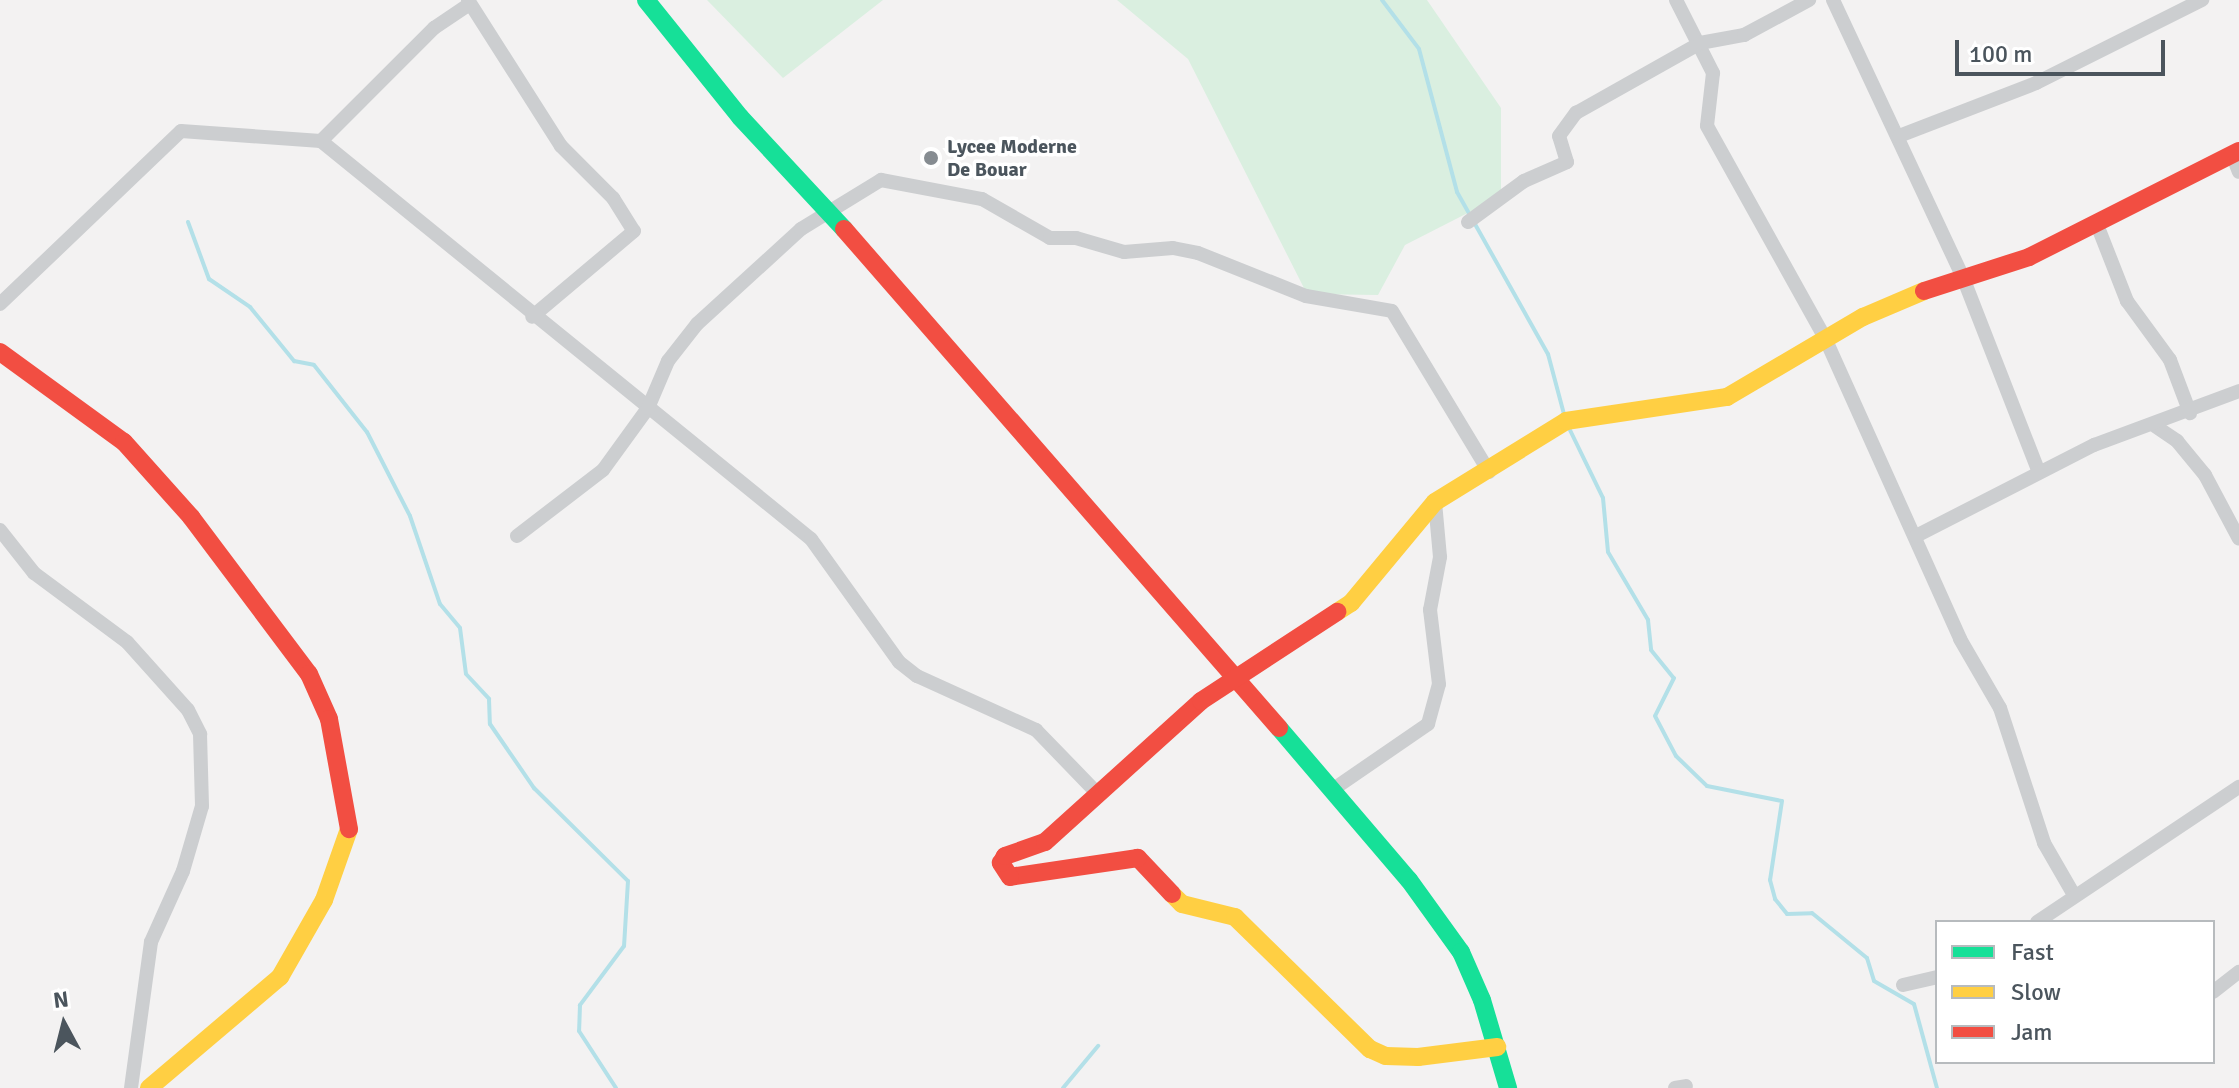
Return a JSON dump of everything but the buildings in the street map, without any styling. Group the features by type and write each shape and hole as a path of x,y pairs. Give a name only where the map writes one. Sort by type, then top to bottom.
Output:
{"street":[{"path":"646,0 740,117 828,209 1335,788 1461,952 1497,1047 1508,1088"},
{"path":"1676,0 1713,73 1707,126 1825,338 1960,639 2000,708 2044,843 2074,895"},
{"path":"1468,222 1524,181 1567,162 1559,136 1576,113 1700,43 1744,35 1809,0"},
{"path":"1833,0 1962,275 2039,472"},
{"path":"1899,136 2036,83 2202,0"},
{"path":"321,141 434,28 468,3 561,146 613,198 634,231 532,317"},
{"path":"0,304 181,131 321,141 532,317 811,539 899,662 917,676 1036,730 1096,792"},
{"path":"1497,1047 1418,1057 1386,1056 1370,1049 1235,917 1182,904 1138,858 1010,877 1001,863 1005,856 1045,842 1096,792 1201,701 1351,603 1435,502 1489,472 1566,421 1727,397 1825,338 1962,275 2029,257 2235,153 2239,172"},
{"path":"517,536 603,470 648,408 668,361 697,324 828,209 881,180 982,199 1050,238 1076,238 1124,252 1173,248 1198,253 1306,296 1392,311 1489,472"},
{"path":"2096,222 2127,301 2170,360 2190,413"},
{"path":"0,352 124,442 191,517 309,674 329,719 346,794 349,833 343,855 324,900 280,977 149,1088"},
{"path":"1916,536 2094,445 2190,413 2239,391"},
{"path":"2155,426 2177,441 2205,475 2233,514 2239,539"},
{"path":"1335,788 1428,724 1439,684 1430,610 1440,557 1435,502"},
{"path":"0,530 34,573 127,642 188,710 200,734 202,806 183,871 151,942 131,1088"},
{"path":"2040,920 2239,787"},
{"path":"2215,990 2239,972"},
{"path":"1903,985 1935,977"}],"green space":[{"path":"707,0 883,0 783,78"},
{"path":"1117,0 1427,0 1501,108 1501,196 1405,245 1378,295 1307,294 1188,59"}],"waterway":[{"path":"1382,0 1419,49 1457,192 1548,354 1564,414"},
{"path":"188,222 209,279 250,307 294,361 314,365 367,432 410,516 440,604 460,628 466,674 489,699 490,724 534,788 628,881 624,946 580,1005 579,1031 616,1088"},
{"path":"1568,426 1603,498 1608,552 1648,620 1651,650 1674,678 1655,716 1676,756 1707,786 1782,801 1770,880 1775,899 1787,914 1812,913 1867,958 1874,981 1914,1004 1937,1088"},
{"path":"1063,1088 1098,1046"}],"traffic: fast":[{"path":"646,0 740,117 844,229"},
{"path":"1279,728 1409,880 1461,952 1482,1000 1508,1088"}],"traffic: slow":[{"path":"1337,612 1351,603 1435,502 1566,421 1727,397 1863,317 1924,291"},
{"path":"149,1088 280,977 324,900 349,829"},
{"path":"1172,894 1182,904 1235,917 1370,1049 1386,1056 1418,1057 1497,1047"}],"traffic: jam":[{"path":"1924,291 2029,257 2239,151"},
{"path":"844,229 1279,728"},
{"path":"0,352 124,442 191,517 309,674 329,719 349,829"},
{"path":"1172,894 1138,858 1010,877 1001,863 1005,856 1045,842 1201,701 1337,612"}],"place":[{"name":"Lycee Moderne De Bouar","path":"931,158"}]}
